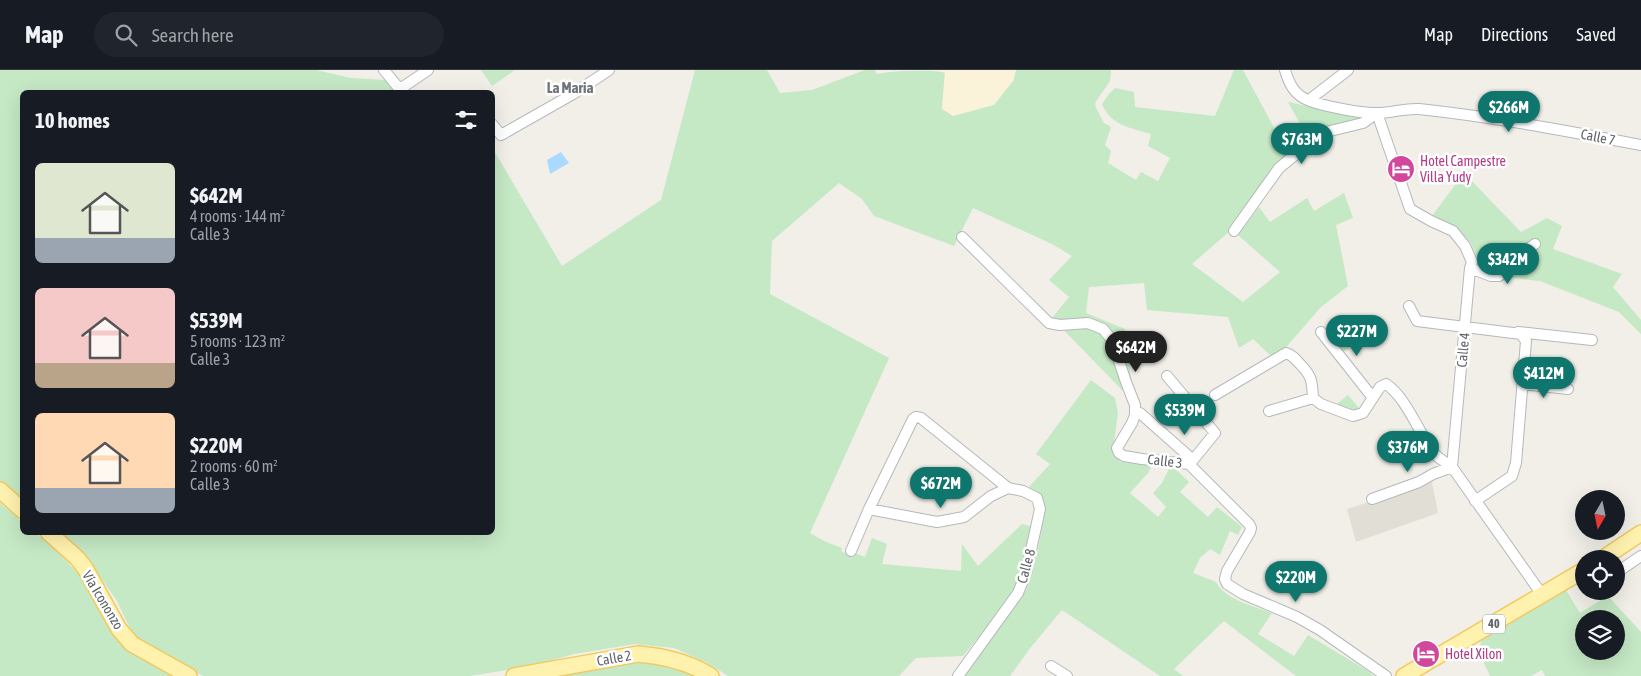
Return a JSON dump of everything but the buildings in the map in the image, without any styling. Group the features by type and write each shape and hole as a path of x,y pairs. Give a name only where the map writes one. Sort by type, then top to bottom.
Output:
{"main road":[{"path":"0,490 20,508"},
{"path":"1616,550 1641,533"},
{"name":"Vía Icononzo","path":"51,535 77,558 85,568 119,629 132,644 189,676"},
{"name":"40","path":"1404,676 1575,576"},
{"name":"Calle 2","path":"514,676 543,673 638,654 658,655 701,670 710,676"}],"street":[{"path":"384,70 400,90"},
{"path":"402,90 428,70"},
{"path":"1285,70 1289,84 1299,95 1309,100 1328,106 1377,113"},
{"path":"1309,100 1348,70"},
{"path":"495,128 501,135 573,94 605,71"},
{"name":"Calle 7","path":"1377,113 1410,108 1447,112 1532,124 1641,145"},
{"path":"1234,231 1279,168 1322,133 1363,123 1377,113"},
{"name":"Calle 4","path":"1377,113 1410,209 1431,222 1453,231 1465,246 1472,262 1452,467"},
{"name":"Calle 3","path":"962,237 1049,323 1060,325 1088,323 1104,329 1112,340 1135,405 1135,415 1132,423 1117,448 1119,453 1124,456 1191,462 1251,528 1227,571 1225,579 1227,584 1243,594 1297,617 1320,630 1386,676"},
{"path":"1470,268 1491,276 1499,276 1518,256 1535,244"},
{"path":"1409,306 1417,321 1521,334 1526,341 1516,463 1512,476 1475,501"},
{"path":"1465,327 1592,340"},
{"path":"1321,332 1373,398"},
{"path":"1215,395 1286,353 1291,355 1310,373 1313,398 1321,404 1353,416 1363,413 1380,387 1386,384 1390,386 1433,452 1452,467 1543,596"},
{"path":"1140,413 1191,462 1215,433 1167,376"},
{"path":"1523,384 1568,389"},
{"path":"1269,411 1313,398"},
{"path":"851,551 869,509 913,419 916,417 921,418 1008,488 991,496 964,517 947,521 936,522 869,509"},
{"path":"1372,499 1419,482 1452,467"},
{"name":"Calle 8","path":"958,676 1018,593 1026,573 1040,510 1037,498 1023,491 1008,488"},
{"path":"1625,567 1641,556"},
{"path":"1051,666 1067,676"}],"shaded area":[{"path":"1432,482 1438,513 1356,542 1347,509"}],"green space":[{"path":"0,70 316,70 351,78 386,80 396,90 20,90 20,504 0,485"},
{"path":"481,70 515,70 492,86"},
{"path":"695,70 767,70 780,93 812,90 865,70 875,70 877,74 911,71 945,72 942,109 1013,81 1016,70 1111,70 1110,81 1095,103 1104,123 1111,127 1105,145 1111,151 1108,163 1136,180 1141,172 1158,181 1170,158 1148,146 1151,134 1122,125 1110,117 1102,104 1115,88 1134,92 1135,107 1215,116 1234,70 1243,70 1286,150 1307,136 1288,102 1364,119 1319,130 1277,167 1231,230 1192,264 1243,302 1280,272 1238,235 1259,207 1270,222 1307,198 1314,211 1344,193 1353,218 1336,225 1348,286 1320,308 1282,352 1273,358 1253,339 1239,348 1228,317 1147,310 1144,283 1089,287 1086,313 1125,329 1132,385 1123,391 1052,318 1069,297 1049,280 1072,256 1052,244 973,208 954,246 874,216 862,199 839,183 772,241 770,294 889,358 810,533 842,548 841,551 853,557 855,553 865,557 872,538 887,544 882,564 961,571 962,544 978,566 1022,524 1033,527 1023,575 1014,595 963,656 916,658 899,676 728,676 706,662 674,648 635,644 574,654 532,666 470,676 203,676 135,639 117,601 89,561 57,535 495,535 495,152 562,266 661,200"},
{"path":"1464,173 1521,232 1547,218 1562,226 1553,249 1622,274 1613,287 1641,320 1641,334 1619,312 1540,281 1505,277 1477,258 1471,243 1456,227 1432,216"},
{"path":"1349,334 1356,343 1339,355 1332,347"},
{"path":"1091,380 1115,398 1118,413 1113,450 1120,462 1152,463 1149,472 1130,493 1158,517 1166,507 1153,493 1162,483 1171,465 1189,482 1180,492 1208,517 1217,507 1242,527 1238,535 1230,531 1220,555 1210,549 1200,558 1193,573 1216,582 1220,588 1233,598 1272,613 1258,634 1294,656 1308,635 1368,671 1373,676 1296,676 1224,621 1174,669 1183,676 1160,676 1062,610 1010,676 964,676 1026,591 1036,558 1043,516 1041,497 1029,487 1050,464 1036,454"},
{"path":"1348,395 1363,413 1332,408"},
{"path":"0,503 20,520 20,535 38,535 47,542 80,575 107,611 177,676 0,676"},
{"path":"1566,590 1578,610 1575,610 1575,660 1625,660 1625,614 1641,632 1641,676 1545,676 1542,670 1531,676 1490,676 1481,655 1481,641"},
{"path":"1601,600 1612,600 1621,610 1585,610"},
{"path":"662,662 702,676 551,676 618,663"}],"sand":[{"path":"936,70 1016,70 1013,81 994,105 953,116 942,109 945,73"}],"water":[{"path":"561,152 569,163 550,174 547,160"}],"place":[{"name":"Hotel Campestre Villa Yudy","path":"1401,169"},
{"name":"Hotel Xilon","path":"1426,654"}],"district":[{"name":"La Maria","path":"570,88"}]}
